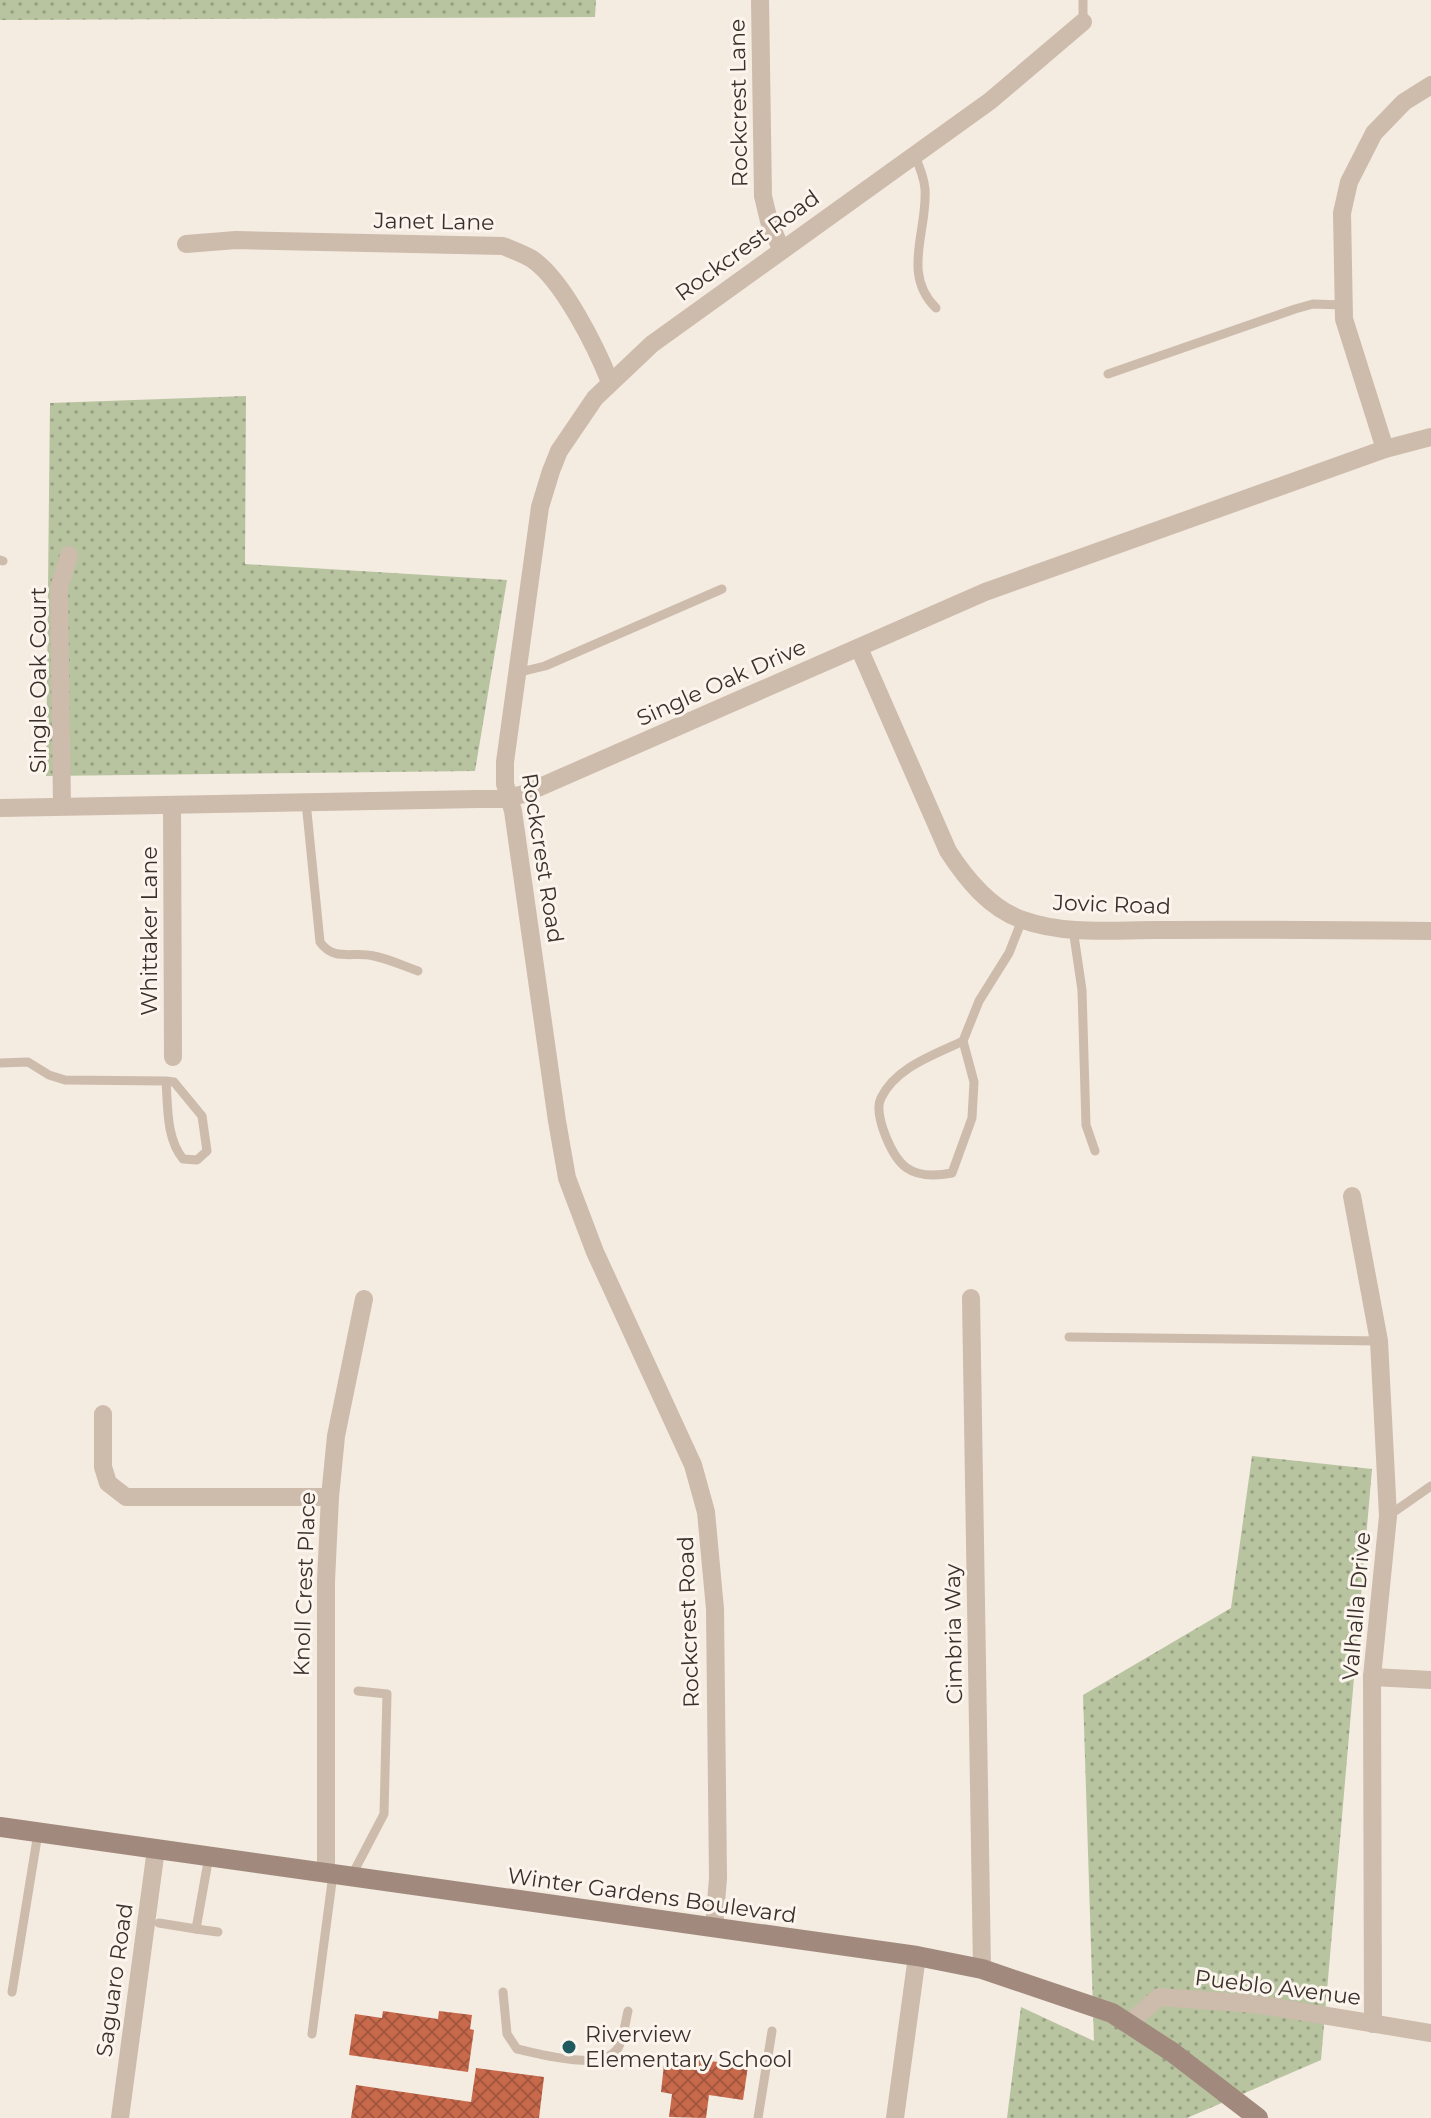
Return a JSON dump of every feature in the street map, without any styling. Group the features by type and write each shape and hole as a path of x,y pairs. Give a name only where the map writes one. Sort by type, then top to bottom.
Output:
{"main road":[{"name":"Winter Gardens Boulevard","path":"0,1827 917,1956 982,1969 1112,2013 1172,2052 1258,2118"}],"street":[{"name":"Rockcrest Lane","path":"760,0 763,196 781,249"},
{"name":"Rockcrest Road","path":"714,1927 718,1878 715,1609 706,1512 693,1465 595,1252 567,1178 513,811 504,772 540,507 559,451 577,422 610,382 652,344 990,101 1083,22"},
{"path":"1385,449 1344,319 1342,213 1349,182 1374,133 1404,102 1431,85"},
{"name":"Janet Lane","path":"186,244 236,240 503,246 533,259 549,275 592,338 610,382"},
{"name":"Single Oak Drive","path":"0,808 509,798 626,751 1023,577 1385,449 1431,437"},
{"name":"Single Oak Court","path":"62,806 59,588 69,555"},
{"name":"Jovic Road","path":"859,648 948,851 964,875 980,891 996,905 1022,920 1073,929 1431,931"},
{"name":"Whittaker Lane","path":"172,805 173,1057"},
{"name":"Valhalla Drive","path":"1352,1196 1379,1341 1388,1516 1372,1677 1373,2024"},
{"name":"Cimbria Way","path":"971,1298 982,1969"},
{"name":"Knoll Crest Place","path":"337,1875 326,1581 336,1436 364,1299"},
{"path":"103,1414 103,1467 108,1483 126,1497 330,1497"},
{"path":"1372,1677 1431,1680"},
{"name":"Saguaro Road","path":"120,2118 156,1849"},
{"path":"895,2118 917,1956"},
{"name":"Pueblo Avenue","path":"1128,2024 1159,1997 1255,2004 1431,2033"}],"lane":[{"path":"1083,0 1083,22"},
{"path":"914,154 925,190 916,266 924,296 936,308"},
{"path":"1108,374 1295,309 1313,304 1344,305"},
{"path":"516,673 545,666 722,589"},
{"path":"306,802 320,942 326,950 336,955 371,955 418,971"},
{"path":"963,1041 908,1068 879,1101 880,1121 888,1145 899,1165 918,1174 937,1176 952,1173 972,1118 974,1082 963,1041 979,1001 1009,953 1022,920"},
{"path":"1073,929 1082,980 1086,1125 1095,1151"},
{"path":"0,1063 28,1062 65,1080 166,1081 174,1082 202,1116 207,1151 197,1160 183,1159 176,1150 166,1081"},
{"path":"1069,1337 1379,1341"},
{"path":"1388,1516 1431,1486"},
{"path":"312,2034 337,1875 384,1814 387,1694 358,1691"},
{"path":"12,1992 38,1833"},
{"path":"196,1929 209,1856"},
{"path":"159,1923 218,1932"},
{"path":"503,1992 507,2034 517,2049 538,2053 594,2061 608,2058 617,2050 628,2011"},
{"path":"758,2118 772,2031"}],"green space":[{"path":"0,0 596,0 595,17 0,20"},
{"path":"246,396 245,564 507,580 475,771 46,776 50,403"},
{"path":"1252,1456 1372,1469 1321,2060 1187,2118 1007,2118 1021,2007 1094,2041 1083,1695 1231,1608"}],"building":[{"path":"383,2011 438,2019 439,2011 472,2015 470,2029 474,2030 468,2072 349,2055 355,2014 382,2018"},
{"path":"665,2055 748,2066 743,2100 709,2095 706,2118 669,2117 672,2094 661,2092"},
{"path":"476,2068 544,2077 539,2118 351,2118 356,2085 471,2102"}],"place":[{"name":"Riverview Elementary School","path":"569,2047"}]}
